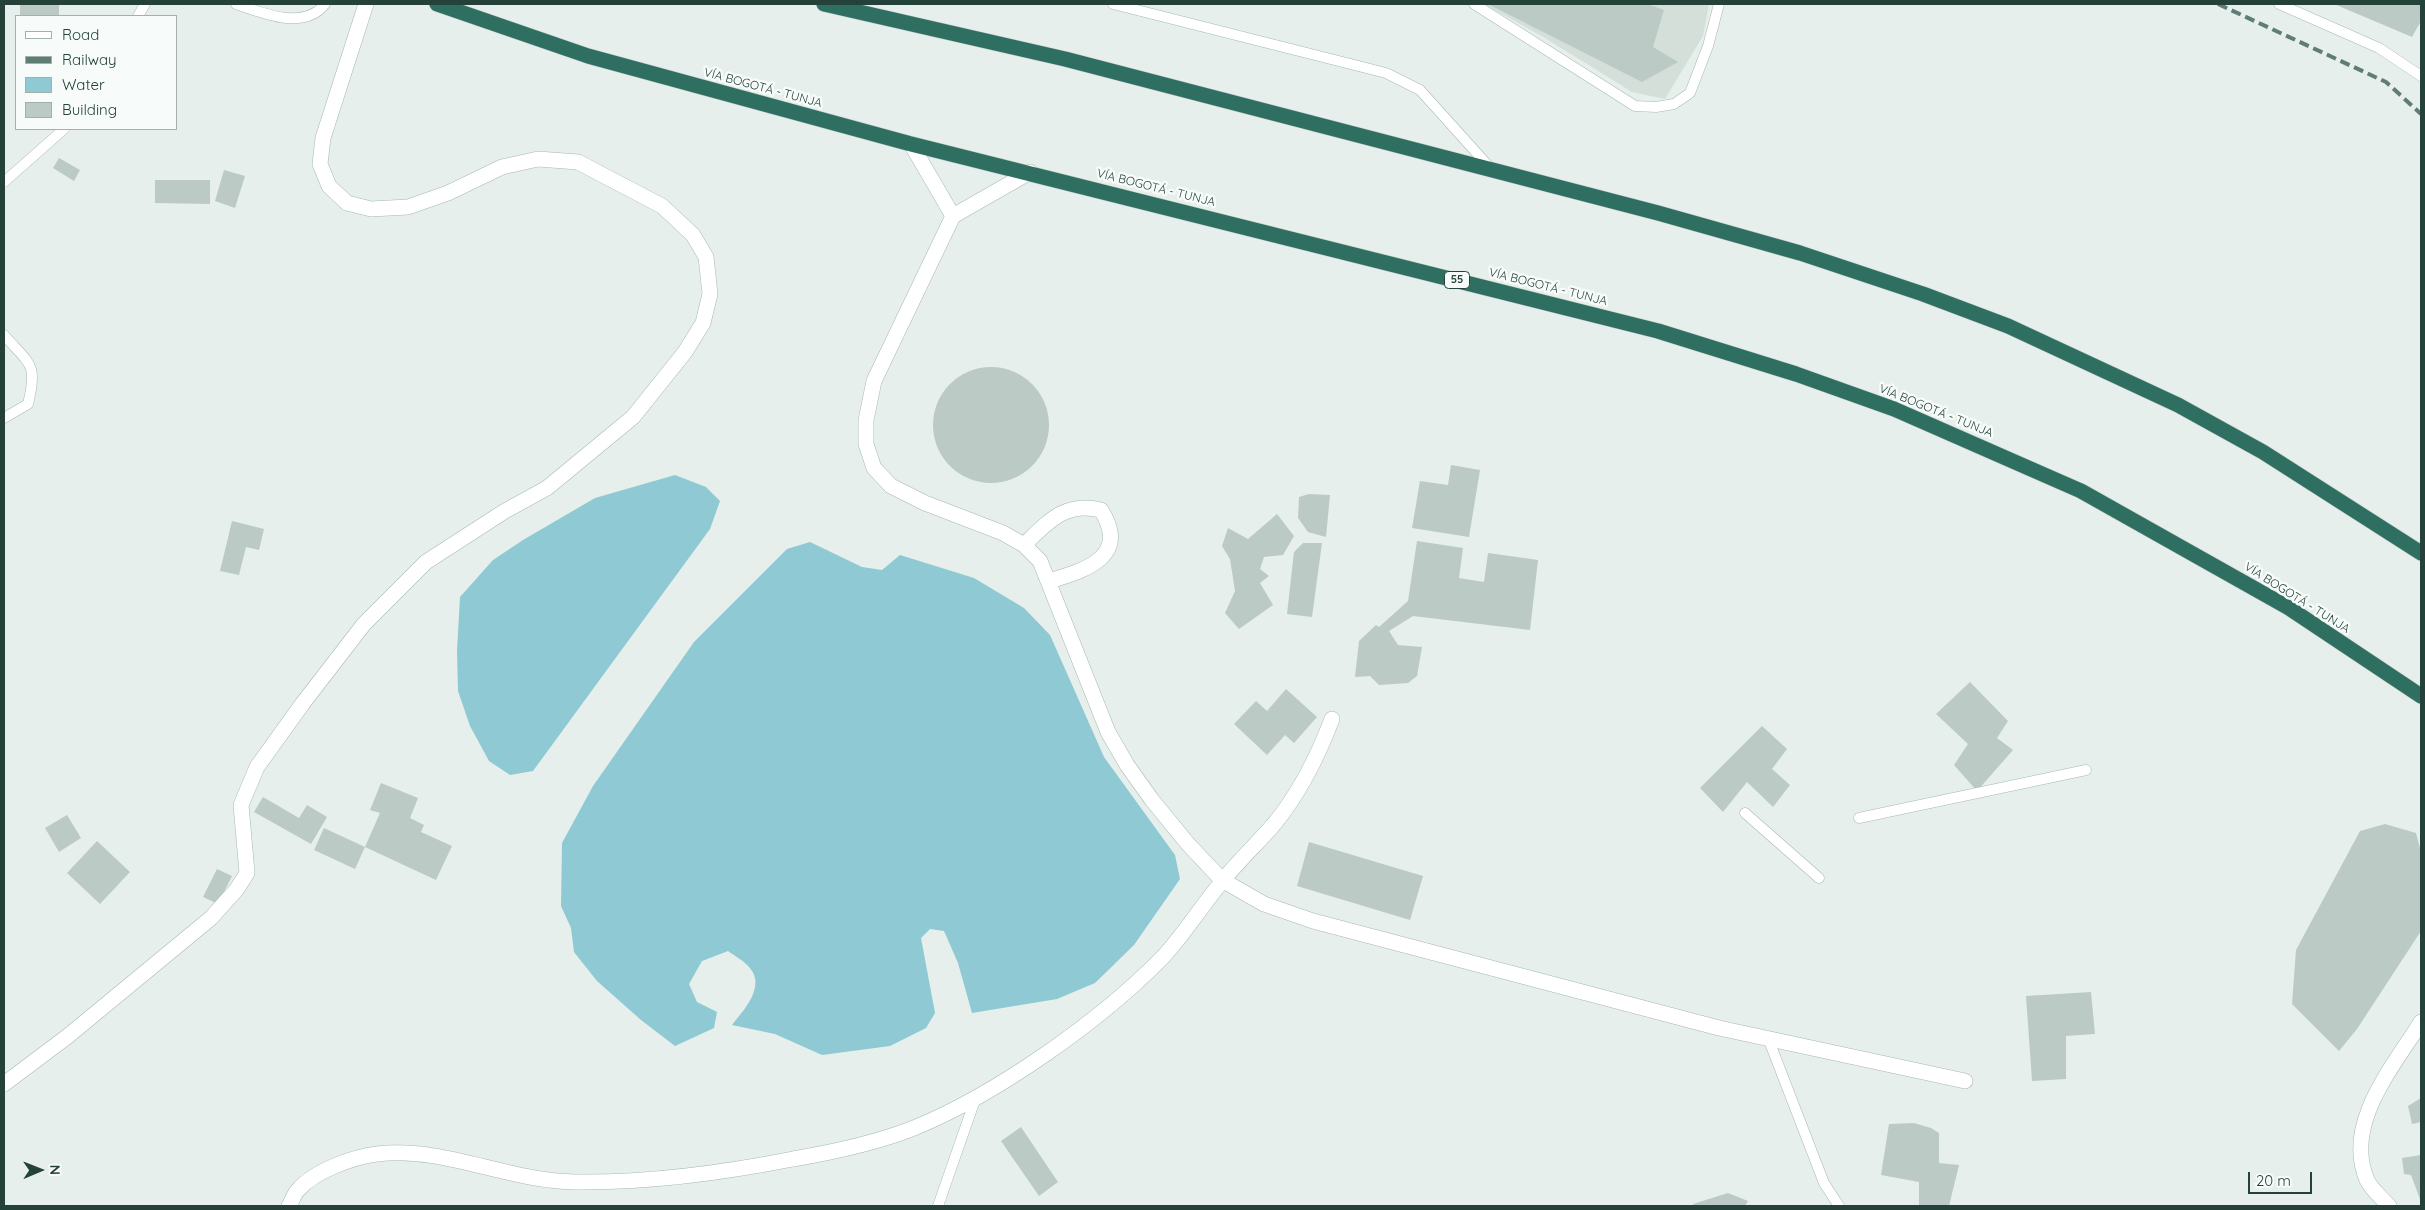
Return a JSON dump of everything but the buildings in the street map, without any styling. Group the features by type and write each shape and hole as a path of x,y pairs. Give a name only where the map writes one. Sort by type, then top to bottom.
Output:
{"highway":[{"name":"VÍA BOGOTÁ - TUNJA","path":"437,4 588,56 911,144 1030,172 1658,331 1796,374 1894,409 2081,491 2289,608 2421,696"},
{"path":"824,4 1065,59 1494,172 1658,213 1800,253 1923,294 2008,326 2186,410 2262,452 2421,553"}],"street":[{"path":"4,1084 68,1036 212,918 237,888 247,873 241,805 256,767 303,702 364,624 426,562 505,511 547,488 632,417 685,352 703,323 710,294 706,257 693,235 662,206 578,162 538,158 502,167 448,193 408,207 371,208 347,202 329,186 320,164 324,138 366,4"},
{"path":"911,144 953,216"},
{"path":"1030,172 953,216 874,381 866,420 866,444 874,468 891,486 925,502 1003,533 1024,545 1040,561 1050,581 1108,732 1127,765 1188,844 1222,880 1264,904 1313,922 1719,1028 1965,1081"},
{"path":"1024,545 1068,509 1084,506 1100,510 1110,524 1111,542 1105,554 1089,568 1050,581"},
{"path":"289,1206 298,1189 334,1165 375,1154 413,1152 525,1177 574,1182 660,1178 753,1167 835,1151 914,1128 976,1097 1040,1057 1109,1007 1164,956 1222,880 1277,820 1317,757 1332,719"},
{"path":"2389,1206 2367,1181 2361,1160 2360,1138 2370,1105 2421,1022"}],"lane":[{"path":"139,15 145,4"},
{"path":"236,4 272,17 298,18 320,11 325,4"},
{"path":"1113,4 1386,73 1420,90 1494,172"},
{"path":"1474,4 1635,106 1656,107 1674,104 1690,93 1708,46 1719,4"},
{"path":"2279,4 2379,48 2421,76"},
{"path":"4,182 63,130"},
{"path":"4,335 32,368 34,381 28,404 4,418"},
{"path":"1859,818 2086,770"},
{"path":"1745,813 1819,878"},
{"path":"1768,1038 1824,1183 1839,1206"},
{"path":"938,1206 976,1097"}],"shaded area":[{"path":"1484,4 1709,4 1703,36 1665,99 1632,92 1545,38"}],"water":[{"path":"675,475 706,487 720,501 710,529 533,771 510,775 489,761 470,726 458,691 457,651 460,597 493,560 523,540 595,498"},
{"path":"810,542 862,567 882,570 900,555 974,578 1024,608 1050,635 1104,757 1175,855 1180,879 1134,945 1095,983 1057,999 972,1013 958,963 944,931 930,929 921,938 935,1013 926,1028 890,1046 822,1055 775,1034 732,1025 747,1006 754,990 755,982 754,974 749,967 728,951 702,961 689,984 697,1002 717,1012 714,1028 675,1046 641,1020 597,981 574,952 571,928 561,906 562,843 593,786 694,642 787,549"}],"railway":[{"path":"2218,4 2386,82 2421,114"}]}
